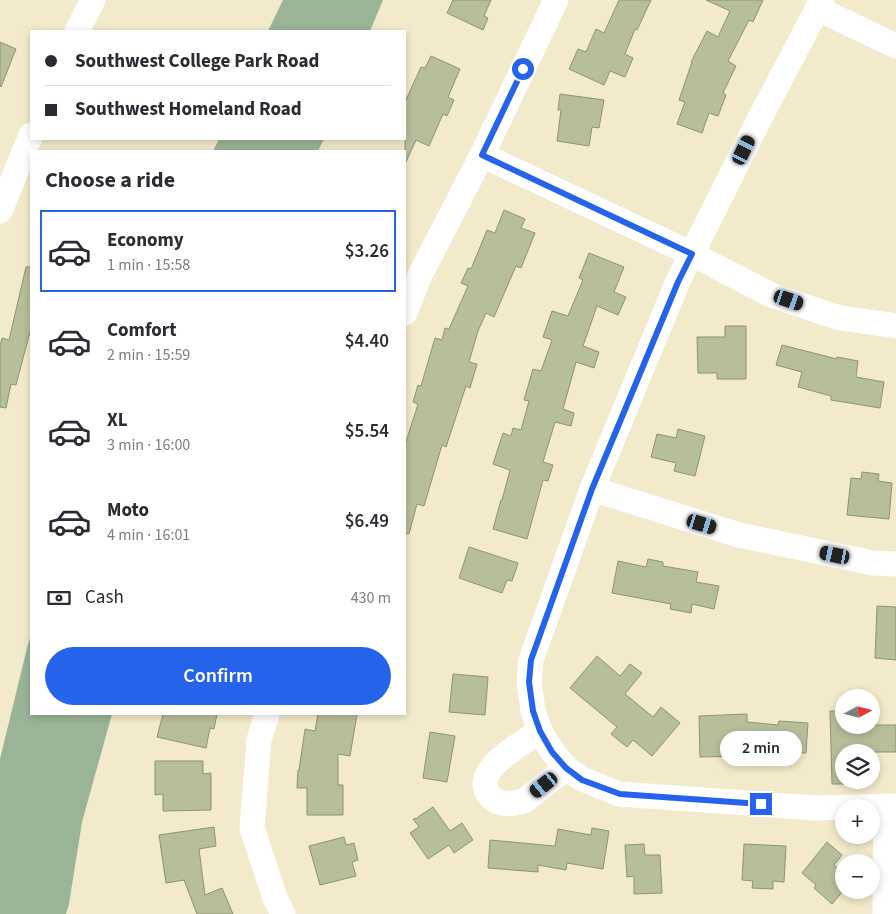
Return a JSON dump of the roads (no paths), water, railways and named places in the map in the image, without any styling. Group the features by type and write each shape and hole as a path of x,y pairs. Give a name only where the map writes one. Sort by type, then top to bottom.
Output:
{"street":[{"path":"78,30 93,0"},
{"path":"406,311 419,277 482,155 556,0"},
{"path":"885,914 891,807 816,808 620,794 582,780 566,768 552,752 540,731 533,711 529,682 531,660 592,489 678,282 761,116 820,4 896,46"},
{"path":"0,210 30,137"},
{"path":"482,155 772,294 840,318 896,326"},
{"path":"592,489 739,535 874,563 896,564"},
{"path":"267,715 258,740 252,828 275,898 283,914"},
{"path":"540,731 492,766 484,782 486,791 498,802 506,804 524,801 566,768"}]}
